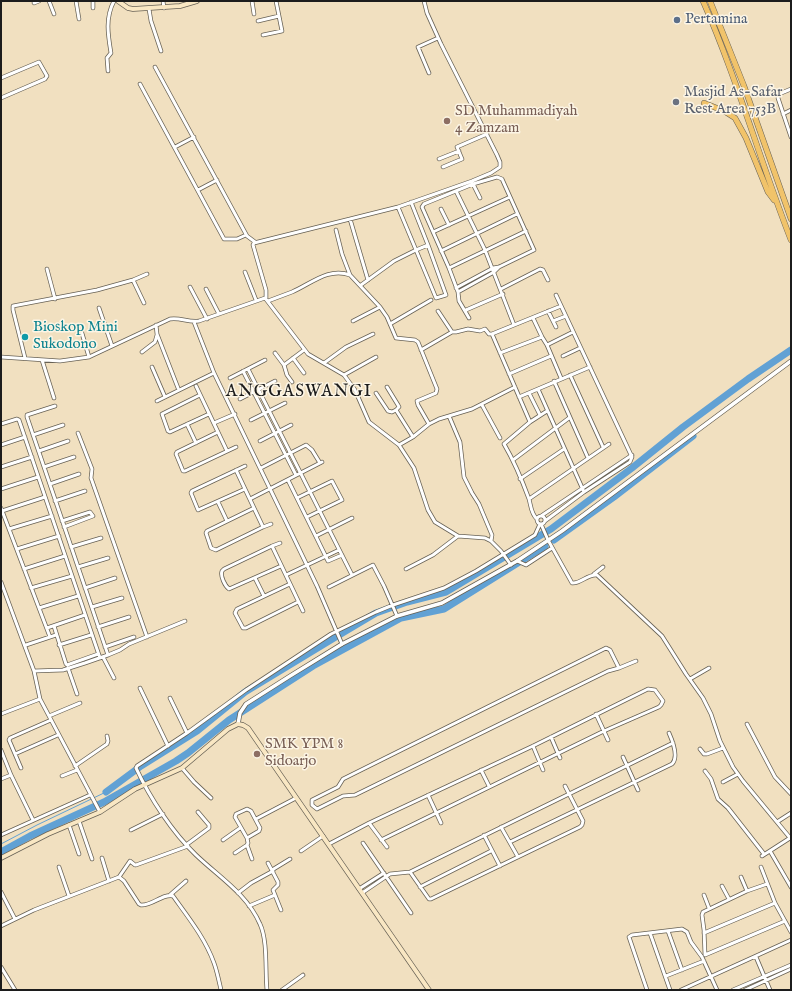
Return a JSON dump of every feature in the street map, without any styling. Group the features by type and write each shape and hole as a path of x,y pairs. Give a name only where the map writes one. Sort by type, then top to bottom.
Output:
{"highway":[{"path":"703,1 738,91 776,202 791,240"},
{"path":"710,1 741,79 791,219"},
{"path":"704,103 724,111 735,118 746,138 768,192 776,202"}],"main road":[{"path":"118,1 131,9 149,11 185,6 197,1"},
{"path":"1,858 99,811 143,783 182,768 228,729 238,724 243,725 248,728 429,990"}],"street":[{"path":"34,3 39,1"},
{"path":"49,1 54,14"},
{"path":"76,1 79,19"},
{"path":"93,1 93,8"},
{"path":"163,1 164,8"},
{"path":"252,1 254,14"},
{"path":"263,35 282,31 276,1"},
{"path":"255,242 399,209 411,202 472,181 497,169 501,165 487,134 438,38 427,13 424,1"},
{"path":"108,71 107,58 111,53 108,31 108,16 114,2"},
{"path":"149,11 161,51"},
{"path":"258,21 279,16"},
{"path":"429,73 418,48 438,38"},
{"path":"1,78 39,62 47,76 45,79 1,98"},
{"path":"156,67 246,235 255,242"},
{"path":"140,84 224,239 237,239 246,235"},
{"path":"791,89 780,93 778,96 791,134"},
{"path":"783,114 791,110"},
{"path":"443,157 445,166 462,159 457,147 487,134"},
{"path":"174,147 194,137"},
{"path":"440,159 459,151"},
{"path":"458,292 494,272 500,267 534,250 502,179 499,177 473,184 422,205 449,268 458,292 459,300 470,318"},
{"path":"198,190 217,180"},
{"path":"473,184 480,198"},
{"path":"456,191 486,250 514,325"},
{"path":"433,232 510,196"},
{"path":"399,209 414,251 436,298 446,295 411,202"},
{"path":"441,209 449,225"},
{"path":"441,251 517,214"},
{"path":"350,219 368,280"},
{"path":"336,230 342,254 350,275 380,307 396,338 417,341 437,389 436,393 417,401 429,424"},
{"path":"449,268 526,231"},
{"path":"255,242 253,245 266,290 267,300 304,350 311,356 344,374 355,390 369,422 399,445 417,474 432,518 439,526 458,536 485,538 491,541 510,563"},
{"path":"361,285 394,261 428,245"},
{"path":"456,288 493,268 500,267"},
{"path":"47,269 55,299"},
{"path":"501,289 540,269 548,280"},
{"path":"245,272 256,300"},
{"path":"25,358 12,308 14,306 97,290 133,280 147,274"},
{"path":"1,356 60,361 89,357 174,318 196,322 256,300 263,298 267,300 292,292 321,276 331,274 350,275"},
{"path":"133,280 144,303"},
{"path":"190,287 206,319"},
{"path":"206,289 219,314"},
{"path":"466,310 503,294"},
{"path":"267,990 263,932 258,919 238,893 187,845 163,814 143,783 136,768 138,765 187,733 246,690 336,632 393,606 444,588 504,555 536,534 540,524 584,492 630,462 632,455 556,295"},
{"path":"390,324 431,300"},
{"path":"490,334 561,306"},
{"path":"353,321 380,307"},
{"path":"99,308 112,346"},
{"path":"438,311 452,332"},
{"path":"548,311 556,327"},
{"path":"553,321 566,316"},
{"path":"533,318 547,344 561,378"},
{"path":"196,322 214,373 318,586 341,642"},
{"path":"156,325 157,334 178,388"},
{"path":"421,350 452,332 468,329 486,330 490,334 500,354 530,422"},
{"path":"81,330 89,357"},
{"path":"547,344 573,332"},
{"path":"142,352 155,342 157,334"},
{"path":"324,363 346,347 373,334"},
{"path":"500,354 542,337"},
{"path":"563,356 580,348"},
{"path":"284,365 304,350"},
{"path":"275,353 284,365 286,375 292,382"},
{"path":"509,374 551,356"},
{"path":"344,374 376,357"},
{"path":"293,358 304,373"},
{"path":"42,360 54,398"},
{"path":"230,378 265,360"},
{"path":"238,724 239,716 245,706 341,642 397,614 442,603 510,563 519,562 547,539 562,531 711,422 791,361"},
{"path":"519,397 590,366"},
{"path":"152,367 165,397"},
{"path":"248,369 352,575"},
{"path":"244,371 296,475"},
{"path":"157,401 214,373"},
{"path":"570,375 603,447"},
{"path":"240,399 275,381"},
{"path":"554,381 569,418 588,458"},
{"path":"196,386 227,451"},
{"path":"399,445 413,437 429,424 439,419 482,405 515,387"},
{"path":"376,394 388,411 392,412 396,410 399,407 398,404 387,388"},
{"path":"538,389 584,492"},
{"path":"529,393 540,415"},
{"path":"200,395 162,414 168,432 210,414"},
{"path":"251,420 285,403"},
{"path":"482,405 500,438"},
{"path":"55,406 27,416 108,655"},
{"path":"396,410 413,437"},
{"path":"547,411 530,422 504,444 513,460 529,499 533,514 544,531 572,583 576,583 594,574 603,567"},
{"path":"214,423 235,414"},
{"path":"449,416 460,442 464,477 479,504 492,535 491,541"},
{"path":"513,460 569,418"},
{"path":"1,424 18,420 32,457 98,654 114,678"},
{"path":"187,424 196,443"},
{"path":"33,435 63,425"},
{"path":"260,441 290,425"},
{"path":"218,432 177,452 176,454 183,471 236,447"},
{"path":"78,433 92,471 91,478 147,637"},
{"path":"1,445 25,437"},
{"path":"38,451 68,441"},
{"path":"529,499 603,447 610,444"},
{"path":"250,499 321,463 312,450 306,445 261,468"},
{"path":"520,479 564,448"},
{"path":"537,519 632,455"},
{"path":"1,467 32,457"},
{"path":"44,467 74,457"},
{"path":"245,466 191,492 198,510 245,489"},
{"path":"236,470 263,528"},
{"path":"50,484 79,474"},
{"path":"1,489 38,477"},
{"path":"288,480 328,561 342,555"},
{"path":"297,498 332,481 342,500 307,517"},
{"path":"55,501 85,491"},
{"path":"45,497 1,509 50,637"},
{"path":"218,502 227,521"},
{"path":"254,508 206,532 212,549 216,550 271,524"},
{"path":"62,521 90,512 93,516 64,528"},
{"path":"9,530 52,516"},
{"path":"541,516 545,517 545,521"},
{"path":"316,536 352,518"},
{"path":"16,549 59,536"},
{"path":"406,569 433,555 458,536"},
{"path":"71,548 101,538"},
{"path":"280,543 224,569 221,572 226,587 229,589 281,566"},
{"path":"272,546 302,611"},
{"path":"519,562 524,566 529,564 552,548"},
{"path":"286,575 339,550"},
{"path":"24,569 65,556"},
{"path":"78,567 108,558"},
{"path":"329,587 373,565 397,614"},
{"path":"594,574 658,631 706,704 723,748 738,774 790,838 763,855 726,806 718,799 711,779 706,771"},
{"path":"31,588 72,576"},
{"path":"85,588 115,578"},
{"path":"255,578 264,596"},
{"path":"1,582 26,645 34,671 40,699 99,811"},
{"path":"290,584 236,610 235,613 243,628 246,628 298,602"},
{"path":"39,608 78,596"},
{"path":"92,607 122,598"},
{"path":"46,628 85,615"},
{"path":"98,627 129,617"},
{"path":"34,671 68,668 101,658 120,650 129,644 185,621"},
{"path":"54,626 66,665 98,654"},
{"path":"26,645 56,635"},
{"path":"59,645 91,635"},
{"path":"105,647 134,637"},
{"path":"312,805 312,800 338,787 343,779 606,648 610,650 619,668"},
{"path":"312,805 317,808 343,796 355,795 608,670 619,668 636,661"},
{"path":"68,668 77,694"},
{"path":"690,679 709,668"},
{"path":"140,688 168,746"},
{"path":"328,844 533,746 596,714 651,689 655,690 662,701 662,704 659,707 604,731 540,763 489,786 381,840"},
{"path":"170,698 187,733"},
{"path":"1,714 40,699"},
{"path":"21,768 9,740 10,738 80,703"},
{"path":"596,714 608,740"},
{"path":"747,724 775,777 791,794"},
{"path":"510,842 673,763 675,760 674,743 669,733"},
{"path":"15,754 58,735"},
{"path":"75,766 107,744 107,736"},
{"path":"551,737 560,758"},
{"path":"361,891 385,875 410,872 626,765 674,743"},
{"path":"533,746 544,770"},
{"path":"700,749 706,754 723,748"},
{"path":"1,750 11,775 33,820"},
{"path":"623,757 638,790"},
{"path":"182,768 211,798"},
{"path":"62,776 77,770"},
{"path":"481,770 489,786"},
{"path":"723,782 738,774"},
{"path":"1,779 11,775"},
{"path":"410,872 429,899 431,899 582,825 583,821 565,786"},
{"path":"338,787 343,796"},
{"path":"428,795 441,823"},
{"path":"1,835 33,820 91,797"},
{"path":"256,819 296,798"},
{"path":"304,809 312,805"},
{"path":"247,838 260,829 260,826 249,809 237,813 235,817 247,838 247,845 252,859"},
{"path":"1,926 69,896 119,877 130,861 135,866 187,845 209,828 209,825 198,812"},
{"path":"131,830 163,814"},
{"path":"777,822 791,814"},
{"path":"79,821 92,859"},
{"path":"369,824 386,847"},
{"path":"69,825 79,854"},
{"path":"501,827 518,857"},
{"path":"223,840 240,828"},
{"path":"484,835 500,866"},
{"path":"301,851 323,836"},
{"path":"363,843 411,912"},
{"path":"235,853 247,845"},
{"path":"420,887 492,851"},
{"path":"770,851 791,887"},
{"path":"102,858 109,881"},
{"path":"238,893 251,883 290,859"},
{"path":"268,863 279,884 273,889 281,910"},
{"path":"761,867 775,903 791,932"},
{"path":"59,868 69,896"},
{"path":"119,877 124,881 141,905 148,905 170,895 186,880"},
{"path":"741,877 747,891"},
{"path":"717,990 703,956 704,933 702,914 704,910 747,891 768,884"},
{"path":"722,886 729,899"},
{"path":"1,892 15,920"},
{"path":"170,895 173,896 189,917 204,941 214,961 221,990"},
{"path":"249,906 275,895"},
{"path":"704,895 709,908"},
{"path":"704,933 775,903"},
{"path":"703,956 785,921"},
{"path":"647,990 629,938 632,934 682,929 686,930 691,942 703,956"},
{"path":"668,931 682,970"},
{"path":"650,932 670,990"},
{"path":"681,990 791,940"},
{"path":"756,957 770,990"},
{"path":"666,976 704,961"},
{"path":"732,990 791,964"},
{"path":"1,967 15,990"},
{"path":"745,990 791,970"},
{"path":"282,990 303,976"}],"waterway":[{"path":"106,792 141,766 197,731 245,692 376,613 407,602 446,592 551,529 632,468 683,427 748,379 791,350"},
{"path":"554,540 614,497 693,436"},
{"path":"1,852 30,836 104,802 176,761 229,720 313,666 401,618 444,609 545,546"},
{"path":"1,844 106,792"}],"place":[{"name":"Pertamina","path":"677,20"},
{"name":"Masjid As-Safar Rest Area 753B","path":"676,102"},
{"name":"SD Muhammadiyah 4 Zamzam","path":"447,121"},
{"name":"Bioskop Mini Sukodono","path":"25,337"},
{"name":"SMK YPM 8 Sidoarjo","path":"257,754"}],"district":[{"name":"ANGGASWANGI","path":"299,393"}]}
